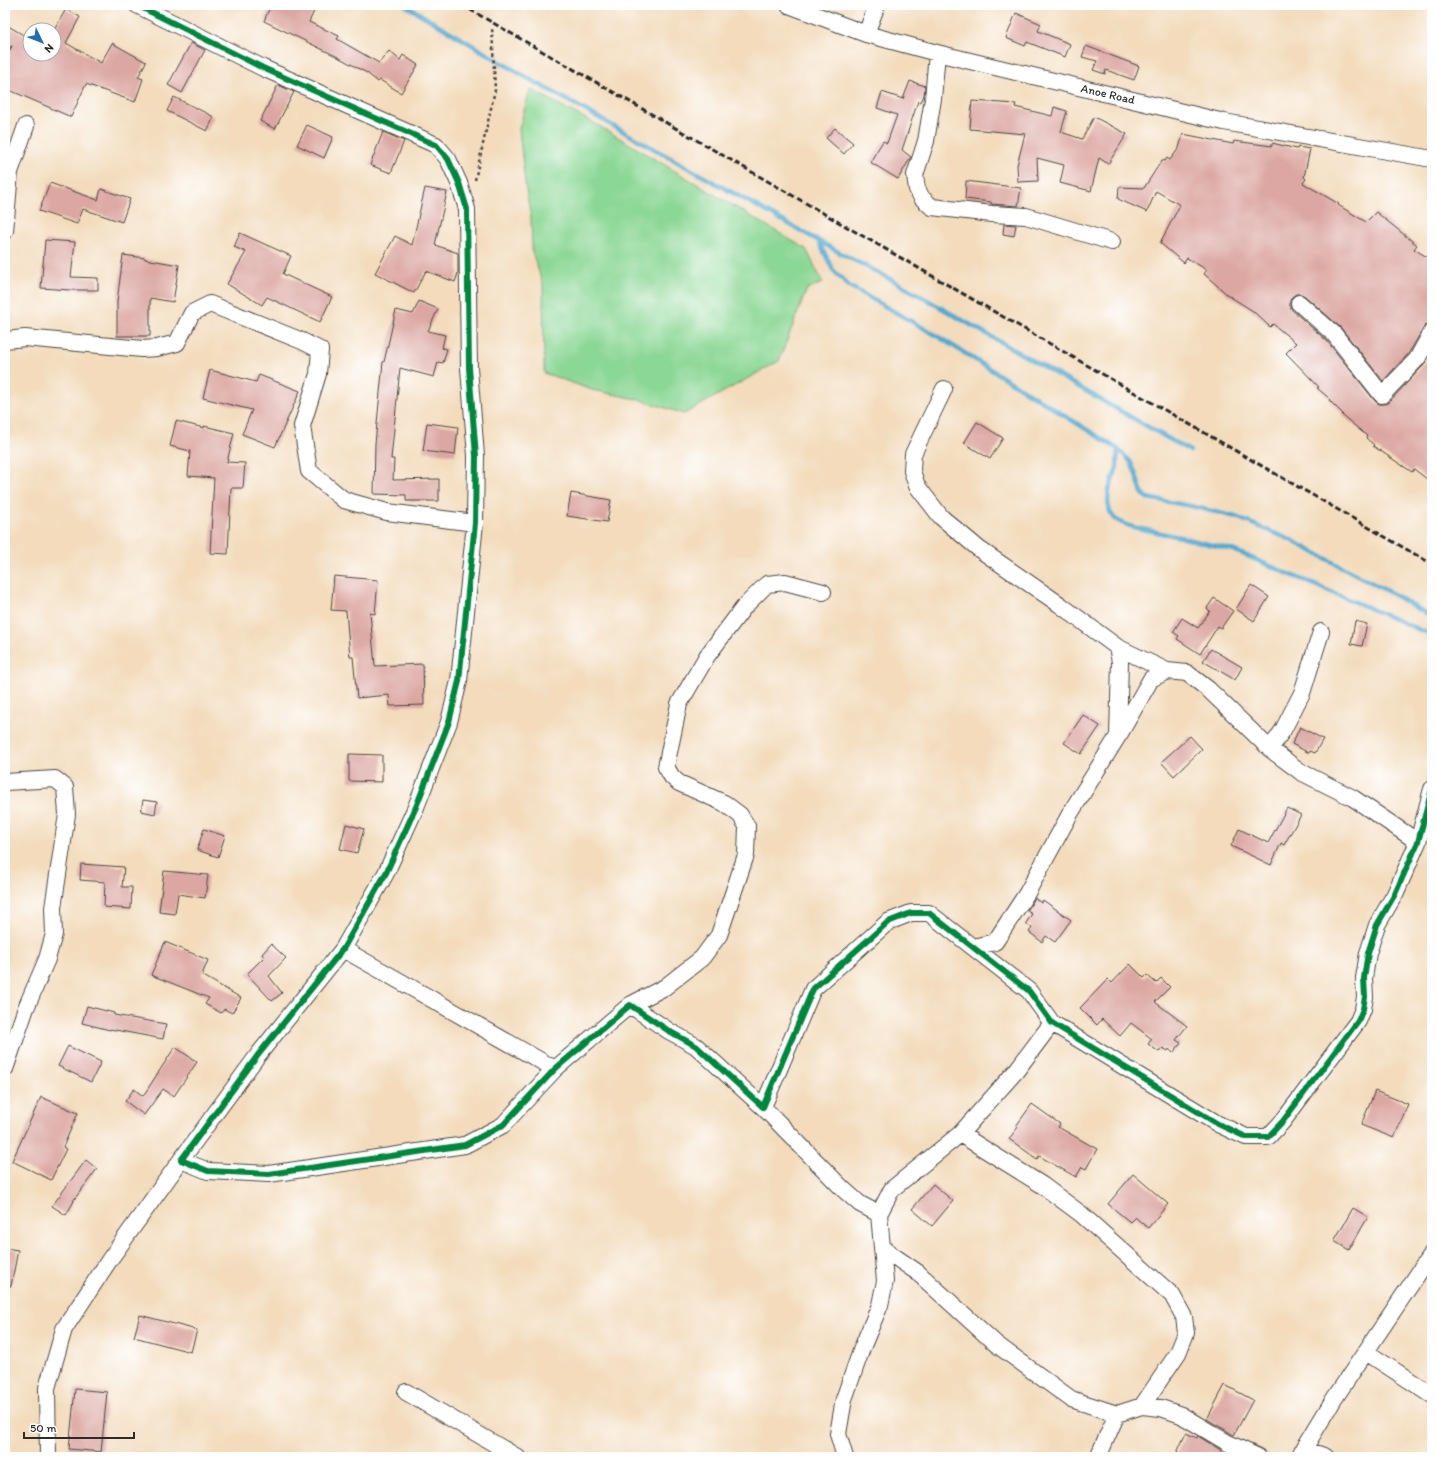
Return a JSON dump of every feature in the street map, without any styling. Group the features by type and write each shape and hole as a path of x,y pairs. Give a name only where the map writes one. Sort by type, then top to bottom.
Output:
{"street":[{"path":"48,1457 47,1388 64,1329 110,1259 258,1055 343,949 386,873 416,807 449,722 459,681 475,523 476,456 469,368 467,209 459,183 448,160 436,145 263,68 137,5"},
{"name":"Anoe Road","path":"789,5 866,34 937,53 1224,122 1432,159"},
{"path":"866,34 876,5"},
{"path":"937,53 933,99 926,141 915,176 917,189 922,198 932,207 992,214 1026,216 1112,242"},
{"path":"5,231 10,172 26,126"},
{"path":"1299,303 1334,334 1382,395 1418,359 1432,332"},
{"path":"5,340 25,338 142,349 157,348 177,343 192,313 210,304 320,350 318,374 302,426 309,471 344,500 387,512 475,523"},
{"path":"944,389 913,454 912,471 917,486 941,517 979,549 1059,604 1117,647 1166,671 1187,674 1208,689 1270,749 1301,772 1353,798 1418,842"},
{"path":"181,1160 208,1171 269,1174 464,1146 503,1125 555,1069 630,1005 665,987 702,958 719,935 746,855 746,826 740,815 724,803 679,783 672,777 666,767 679,704 707,656 744,607 767,584 785,582 823,592"},
{"path":"1270,749 1284,730 1302,693 1321,632"},
{"path":"1117,647 1120,662 1118,736"},
{"path":"973,947 995,942 1027,893 1071,812 1151,679 1166,671"},
{"path":"5,782 55,779 65,786 67,814 53,908 54,934 47,958 26,1008 5,1069"},
{"path":"764,1107 813,989 888,922 911,913 929,913 1029,991 1052,1022 1218,1124 1246,1137 1268,1137 1283,1120 1358,1020 1363,1009 1365,997 1364,978 1368,953 1377,925 1395,894 1418,842 1432,789"},
{"path":"343,949 555,1069"},
{"path":"630,1005 669,1032 696,1046 764,1107 843,1189 860,1204 879,1214"},
{"path":"845,1457 838,1434 844,1400 862,1348 880,1305 885,1281 879,1214 892,1189 960,1134 1016,1071 1052,1022"},
{"path":"960,1134 1042,1185 1081,1214 1172,1295 1184,1317 1186,1333 1178,1353 1142,1406"},
{"path":"882,1248 917,1272 996,1344 1071,1399 1117,1414 1142,1406 1161,1408 1181,1415 1228,1443 1258,1457"},
{"path":"1300,1454 1334,1399 1432,1253"},
{"path":"1366,1352 1432,1395"},
{"path":"406,1392 517,1457"},
{"path":"1098,1457 1117,1414"},
{"path":"1300,1454 1318,1454 1326,1457"}],"path":[{"path":"475,181 495,90 492,27"}],"green space":[{"path":"530,89 601,127 806,249 823,283 807,289 779,361 684,414 641,400 592,390 544,373 543,284 532,252 531,218 525,184 519,129"}],"building":[{"path":"271,5 317,5 309,22 339,36 337,39 379,63 389,51 400,60 403,55 418,65 401,93 380,80 378,82 367,73 336,56 264,21"},
{"path":"66,9 80,17 66,43 101,63 112,43 146,62 138,77 143,79 135,102 86,84 71,117 5,88 5,60 12,46 5,56 5,24 22,34 22,62 62,62 62,22 59,22"},
{"path":"1016,13 1041,24 1038,31 1070,44 1065,57 1027,42 1025,46 1006,38"},
{"path":"191,43 205,50 182,93 168,85"},
{"path":"1086,46 1139,66 1134,80 1106,70 1105,74 1093,70 1097,61 1082,57"},
{"path":"910,81 925,86 924,95 921,102 918,101 902,150 911,157 898,179 870,162 883,141 887,143 897,115 877,108 882,92 903,99"},
{"path":"278,85 294,92 275,129 260,121"},
{"path":"174,97 214,117 207,131 167,111"},
{"path":"972,101 1016,104 1015,107 1052,116 1054,107 1067,111 1061,132 1082,139 1094,117 1127,134 1108,164 1099,158 1091,191 1060,183 1064,165 1037,158 1038,181 1018,182 1017,165 1025,134 970,129"},
{"path":"307,125 333,137 324,158 297,145"},
{"path":"835,128 853,143 844,154 826,138"},
{"path":"383,132 404,141 391,173 370,165"},
{"path":"1183,134 1233,144 1234,141 1272,146 1272,143 1297,149 1298,147 1310,149 1304,177 1306,179 1303,183 1366,222 1376,212 1417,245 1414,249 1432,260 1432,323 1427,324 1424,327 1409,353 1383,381 1341,328 1305,296 1296,294 1290,301 1290,306 1292,310 1327,341 1379,404 1389,402 1424,365 1432,352 1432,483 1414,469 1412,472 1373,446 1374,445 1366,438 1367,436 1342,415 1343,414 1329,400 1330,399 1317,388 1319,387 1286,353 1296,343 1273,324 1270,327 1253,311 1229,296 1204,274 1207,270 1187,258 1184,263 1160,243 1180,205 1156,191 1147,212 1118,199 1119,187 1144,188 1162,160 1165,161 1167,158 1170,160 1179,148"},
{"path":"966,181 1021,188 1018,206 991,204 991,202 965,199"},
{"path":"50,183 98,200 101,189 130,199 122,222 83,209 77,224 39,211"},
{"path":"425,188 447,192 435,245 458,253 458,273 455,282 426,271 414,293 375,273 395,236 412,245"},
{"path":"1004,224 1016,225 1014,236 1003,234"},
{"path":"240,233 291,256 283,274 332,297 320,322 267,297 262,305 227,284 246,252 234,247"},
{"path":"45,240 75,242 71,277 98,278 98,290 41,288"},
{"path":"123,255 179,265 173,302 150,298 150,336 117,336 117,302"},
{"path":"419,301 438,309 428,331 445,335 442,348 447,349 443,363 438,362 434,377 400,368 391,459 394,459 393,480 439,479 439,501 406,501 406,495 374,494 375,444 383,362 396,310 413,314"},
{"path":"210,370 256,382 259,375 300,391 275,447 242,434 252,410 203,398"},
{"path":"176,421 234,433 227,462 245,463 243,488 231,488 228,554 210,553 214,478 188,476 190,451 170,446"},
{"path":"977,422 1003,438 990,459 964,443"},
{"path":"427,423 458,427 455,455 423,451"},
{"path":"571,493 611,500 607,522 567,516"},
{"path":"334,576 378,580 375,614 370,613 375,666 423,664 424,705 390,706 389,695 357,698 353,657 350,657 346,611 331,610"},
{"path":"1251,585 1269,597 1254,621 1236,609"},
{"path":"1214,598 1233,611 1221,628 1218,626 1200,654 1177,639 1179,636 1173,632 1182,618 1198,628 1210,611 1207,608"},
{"path":"1355,621 1367,624 1362,646 1351,644"},
{"path":"1211,649 1242,667 1235,680 1203,661"},
{"path":"1083,715 1100,726 1081,754 1064,743"},
{"path":"1300,727 1323,739 1315,753 1310,751 1309,753 1292,744"},
{"path":"1190,736 1202,749 1174,776 1161,762"},
{"path":"349,754 382,755 382,782 349,781"},
{"path":"143,800 157,802 155,814 141,811"},
{"path":"1287,808 1301,815 1284,845 1281,843 1271,865 1231,846 1239,829 1268,843"},
{"path":"346,824 364,829 357,853 340,849"},
{"path":"204,829 225,836 218,857 197,850"},
{"path":"81,864 124,867 122,887 132,887 131,909 104,907 105,882 80,880"},
{"path":"164,871 208,875 205,898 178,894 175,914 159,912"},
{"path":"1035,898 1041,903 1043,900 1071,920 1055,942 1046,936 1042,942 1029,932 1032,928 1026,923 1032,914 1027,911"},
{"path":"165,942 208,960 202,975 241,998 232,1013 224,1009 221,1013 205,1004 209,998 151,975"},
{"path":"271,944 286,958 269,976 282,993 272,1001 247,974 264,957 262,954"},
{"path":"1130,964 1144,978 1147,975 1156,983 1161,978 1170,987 1155,1002 1187,1026 1176,1040 1181,1043 1173,1053 1169,1049 1168,1051 1163,1048 1159,1052 1148,1044 1152,1039 1131,1023 1120,1036 1102,1019 1097,1025 1080,1008 1108,979 1112,983"},
{"path":"87,1006 114,1013 114,1015 166,1024 163,1039 110,1030 82,1023"},
{"path":"68,1046 101,1062 91,1082 58,1066"},
{"path":"175,1047 197,1062 174,1096 163,1089 144,1115 125,1101 134,1089 143,1096"},
{"path":"1375,1091 1408,1104 1394,1138 1361,1125"},
{"path":"41,1097 78,1113 63,1147 66,1149 51,1180 12,1161"},
{"path":"1032,1104 1060,1124 1058,1127 1097,1149 1086,1169 1082,1167 1076,1177 1039,1156 1037,1159 1009,1139 1018,1127 1016,1126"},
{"path":"86,1160 97,1169 73,1201 66,1215 52,1206"},
{"path":"1133,1174 1168,1204 1148,1228 1135,1217 1130,1222 1108,1204"},
{"path":"933,1184 953,1201 932,1226 912,1209"},
{"path":"1353,1208 1368,1217 1349,1250 1334,1241"},
{"path":"5,1248 18,1250 11,1286 5,1285"},
{"path":"140,1315 197,1330 191,1352 134,1337"},
{"path":"1225,1385 1253,1400 1234,1435 1207,1419"},
{"path":"75,1389 107,1392 101,1452 69,1449"},
{"path":"1186,1433 1197,1438 1198,1436 1222,1451 1219,1457 1175,1457"}],"waterway":[{"path":"405,5 531,80 844,255 898,283 1190,451"},
{"path":"818,240 833,270 849,286 934,334 1118,449 1130,461 1142,493 1147,498 1191,506 1236,517 1291,540 1391,593 1432,617"},
{"path":"1118,449 1117,467 1109,490 1108,502 1110,512 1115,519 1133,527 1233,550 1432,635"}],"railway":[{"path":"462,5 1432,564"}],"cycle path":[{"path":"137,5 263,68 436,145 448,159 459,183 467,209 469,368 476,456 475,523 459,681 449,722 416,807 386,873 343,949 258,1055 181,1160 208,1171 269,1174 465,1145 503,1125 555,1069 630,1005 669,1031 696,1046 763,1107 813,989 888,922 911,913 929,913 1029,991 1052,1023 1218,1124 1246,1137 1268,1137 1283,1121 1358,1021 1363,1009 1365,997 1364,978 1368,953 1377,925 1395,894 1418,842 1432,789"}]}
